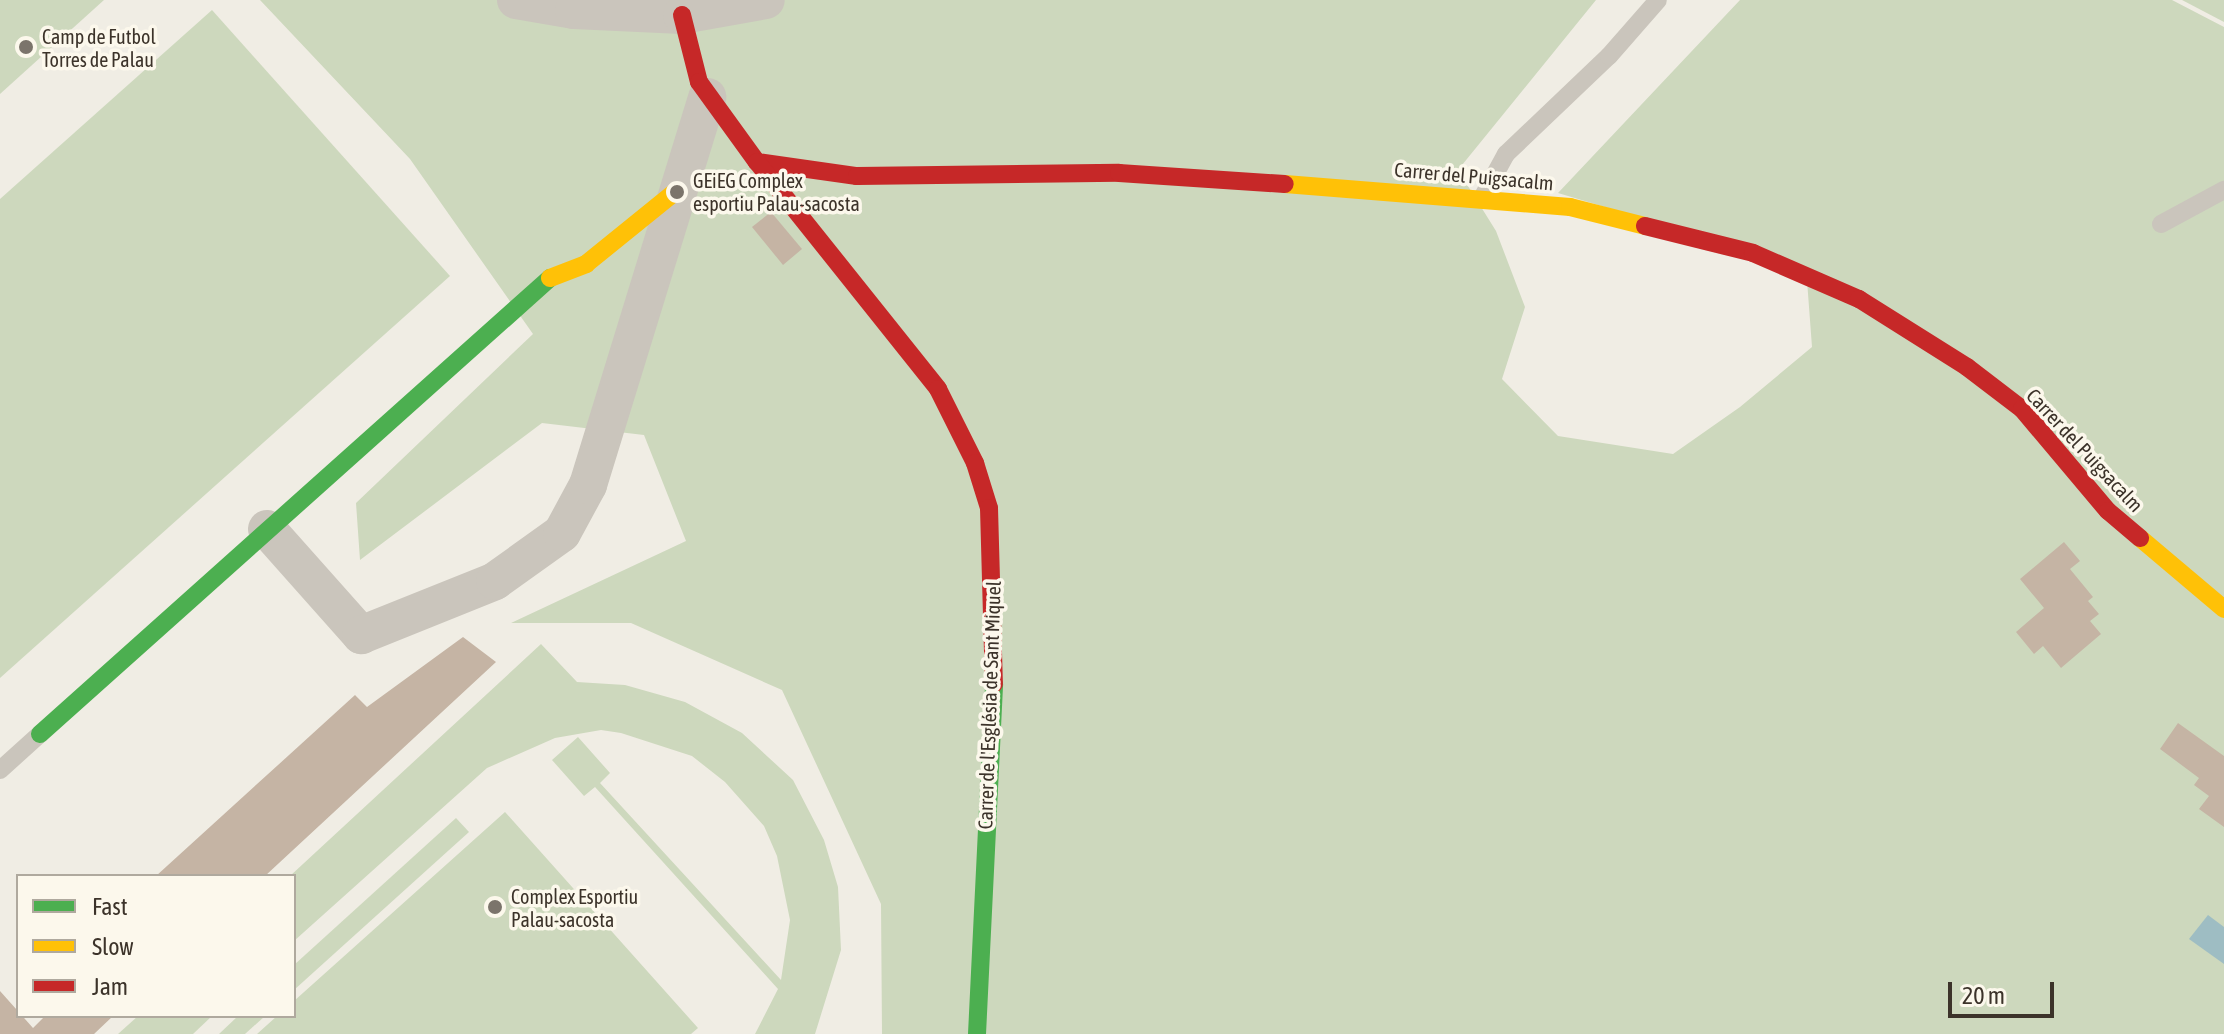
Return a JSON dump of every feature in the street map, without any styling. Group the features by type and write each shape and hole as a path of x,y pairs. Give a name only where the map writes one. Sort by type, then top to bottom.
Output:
{"street":[{"path":"516,0 574,10 682,15 766,0"},
{"path":"682,15 707,97 757,162"},
{"path":"267,529 361,635 495,581 562,533 588,485 707,97"},
{"name":"Carrer del Puigsacalm","path":"757,162 857,176 1119,173 1482,198 1570,207 1753,253 1859,299 1967,367 2022,409 2108,511 2224,609"},
{"name":"Carrer de l'Església de Sant Miquel","path":"757,162 938,389 970,452 989,508 996,634 977,1034"},
{"path":"40,734 542,281 586,264 676,191"}],"lane":[{"path":"1482,198 1506,154 1609,56 1658,0"},
{"path":"2161,224 2224,190"},
{"path":"0,770 40,734"}],"green space":[{"name":"Camp de Futbol Torres de Palau","path":"0,0 104,0 0,94"},
{"path":"260,0 1596,0 1458,170 1496,231 1525,307 1502,379 1558,436 1673,454 1740,407 1812,347 1806,267 1558,193 1740,0 2172,0 2224,27 2224,1034 882,1034 881,904 782,690 631,623 511,623 686,541 644,435 542,423 360,560 356,503 533,334 410,159"},
{"path":"2182,0 2224,0 2224,22"},
{"path":"212,10 450,276 0,678 0,199"},
{"path":"541,644 577,682 625,685 685,702 742,733 793,780 824,840 838,887 841,950 815,1034 755,1034 778,989 595,787 584,796 552,760 578,737 610,773 600,783 781,980 790,920 777,856 764,826 725,782 692,756 621,733 601,730 555,738 487,768 296,939 296,874 292,874"},
{"name":"Complex Esportiu Palau-sacosta","path":"505,812 698,1028 691,1034 257,1034 275,1018 296,1018 296,999"},
{"path":"456,818 469,832 296,988 296,963"},
{"path":"136,1018 210,1018 193,1034 118,1034"},
{"path":"236,1018 263,1018 245,1034 219,1034"}],"water":[{"path":"2208,915 2224,927 2224,964 2189,939"}],"building":[{"path":"771,212 802,249 783,265 752,227"},
{"path":"2064,542 2080,561 2070,569 2093,597 2088,601 2099,614 2090,621 2101,634 2061,668 2043,646 2034,654 2016,632 2044,608 2020,579"},
{"path":"463,637 496,662 267,874 158,874 355,695 367,707"},
{"path":"2178,723 2224,756 2224,827 2199,809 2209,796 2194,785 2199,778 2160,749"},
{"path":"0,991 16,1009 16,1018 24,1018 33,1028 43,1018 111,1018 94,1034 0,1034"}],"traffic: fast":[{"path":"40,734 550,278"},
{"path":"977,1034 994,684"}],"traffic: slow":[{"path":"1285,184 1570,207 1645,226"},
{"path":"550,278 586,264 676,191"},
{"path":"2140,538 2224,609"}],"traffic: jam":[{"path":"682,15 699,82 757,162 857,176 1119,173 1285,184"},
{"path":"757,162 938,389 975,463 989,508 994,684"},
{"path":"1645,226 1753,253 1859,299 1967,367 2022,409 2108,511 2140,538"}],"place":[{"name":"Camp de Futbol Torres de Palau","path":"26,47"},
{"name":"GEiEG Complex esportiu Palau-sacosta","path":"677,192"},
{"name":"Complex Esportiu Palau-sacosta","path":"495,907"}]}
